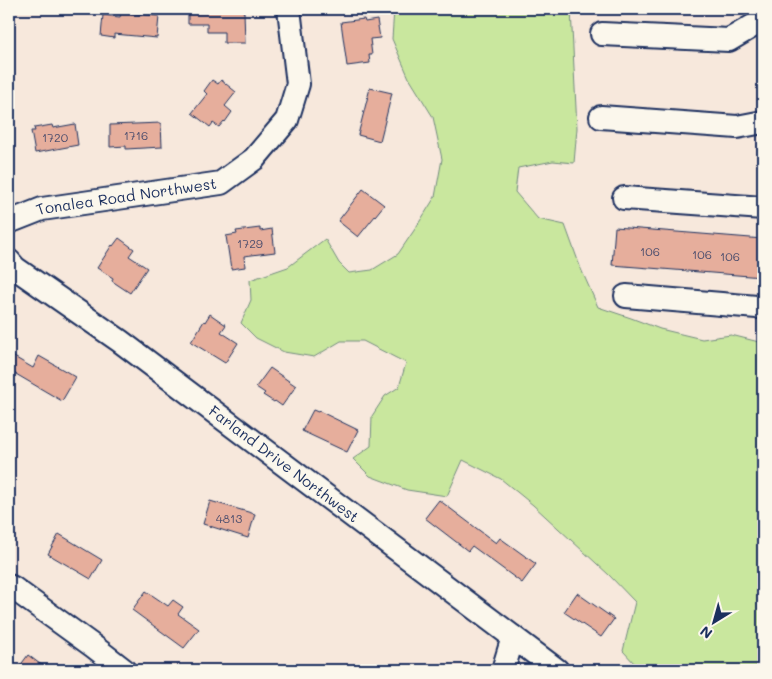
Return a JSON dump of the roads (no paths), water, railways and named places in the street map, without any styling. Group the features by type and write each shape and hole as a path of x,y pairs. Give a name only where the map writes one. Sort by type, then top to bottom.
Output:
{"street":[{"name":"Tonalea Road Northwest","path":"9,222 42,209 221,184 254,159 286,120 298,84 289,9"},
{"path":"602,34 730,40 763,20"},
{"path":"601,117 737,127 763,122"},
{"path":"624,198 763,208"},
{"name":"Farland Drive Northwest","path":"9,261 15,268 120,341 557,670"},
{"path":"626,296 763,306"},
{"path":"9,586 124,670"},
{"path":"503,670 513,637"}]}
